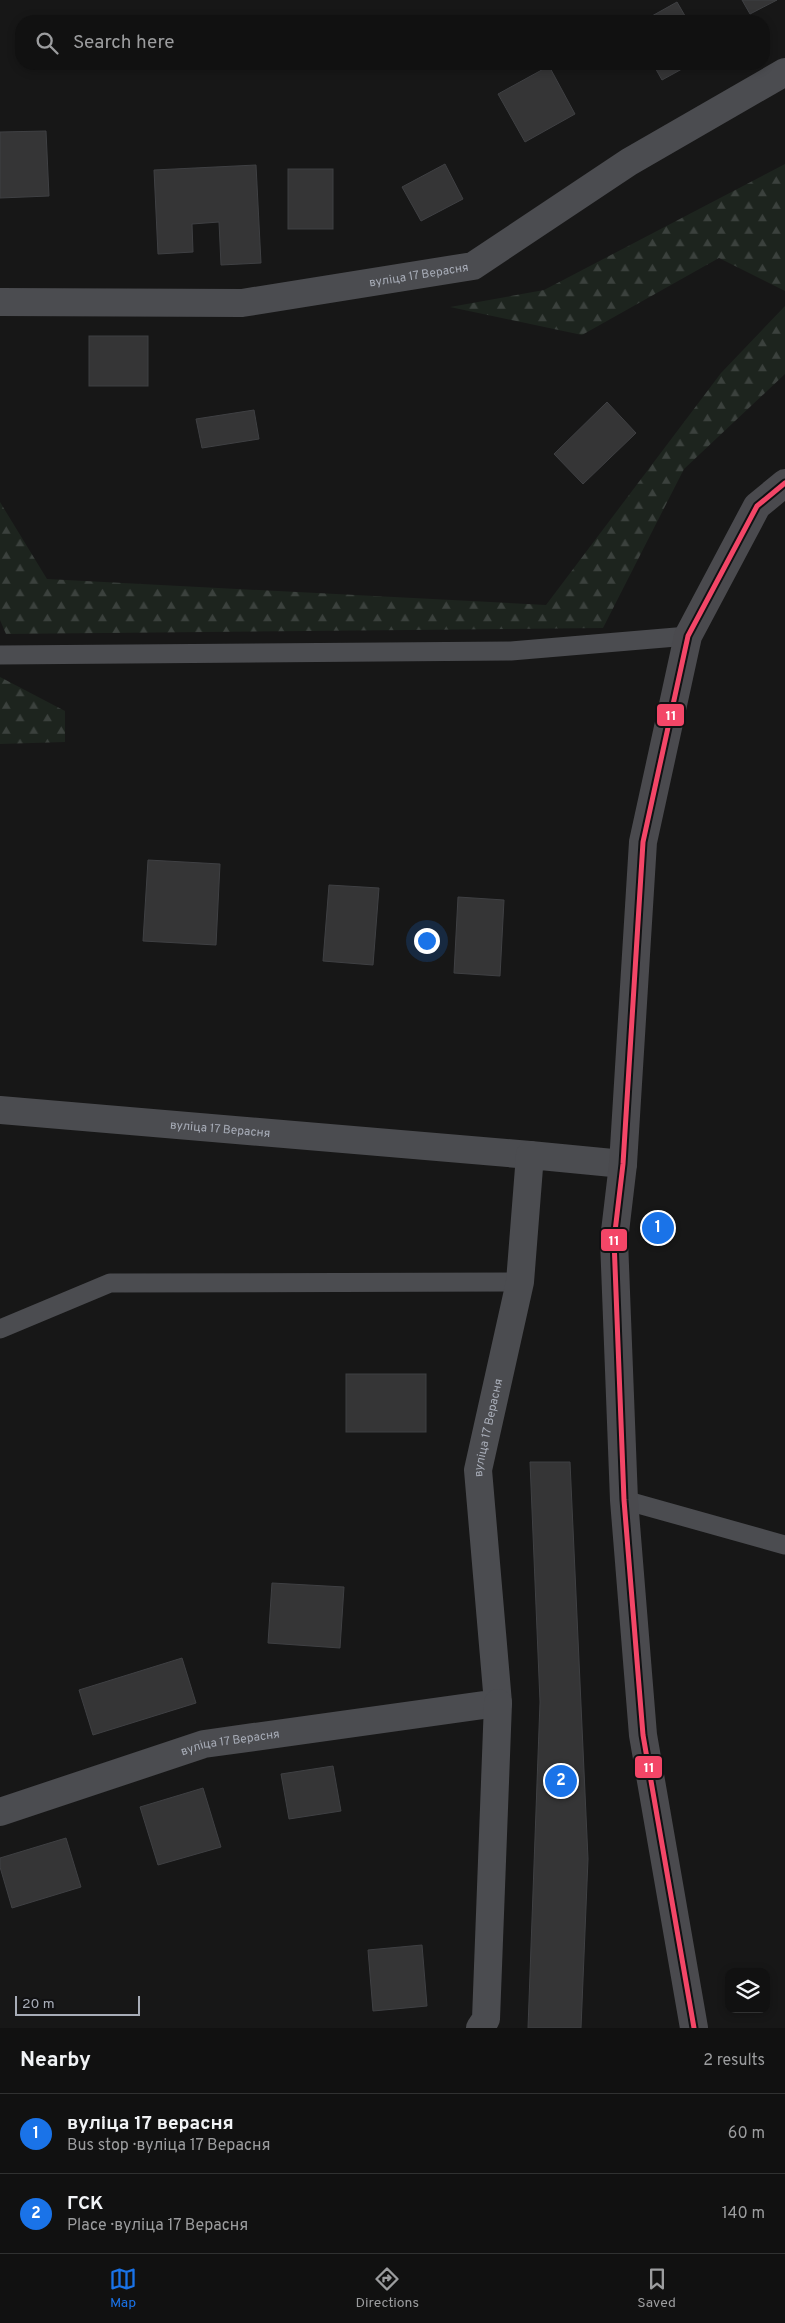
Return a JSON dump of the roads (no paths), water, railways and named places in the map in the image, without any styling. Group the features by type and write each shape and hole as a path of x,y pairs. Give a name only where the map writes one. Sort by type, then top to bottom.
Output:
{"street":[{"name":"вуліца 17 Верасня","path":"0,302 242,303 473,266 629,162 785,72"},
{"path":"694,2028 643,1735 624,1500 614,1240 623,1164 643,842 688,636 757,506 785,483"},
{"name":"вуліца 17 Верасня","path":"0,1110 623,1164"},
{"name":"вуліца 17 Верасня","path":"480,2028 486,2019 498,1703 478,1470 520,1282 530,1156"},
{"name":"вуліца 17 Верасня","path":"0,1812 204,1744 498,1703"}],"lane":[{"path":"0,655 511,651 688,636"},
{"path":"0,1329 110,1283 520,1282"},
{"path":"624,1500 785,1544"}],"place":[{"name":"вуліца 17 верасня","path":"658,1228"},
{"name":"ГСК","path":"561,1781"}]}
